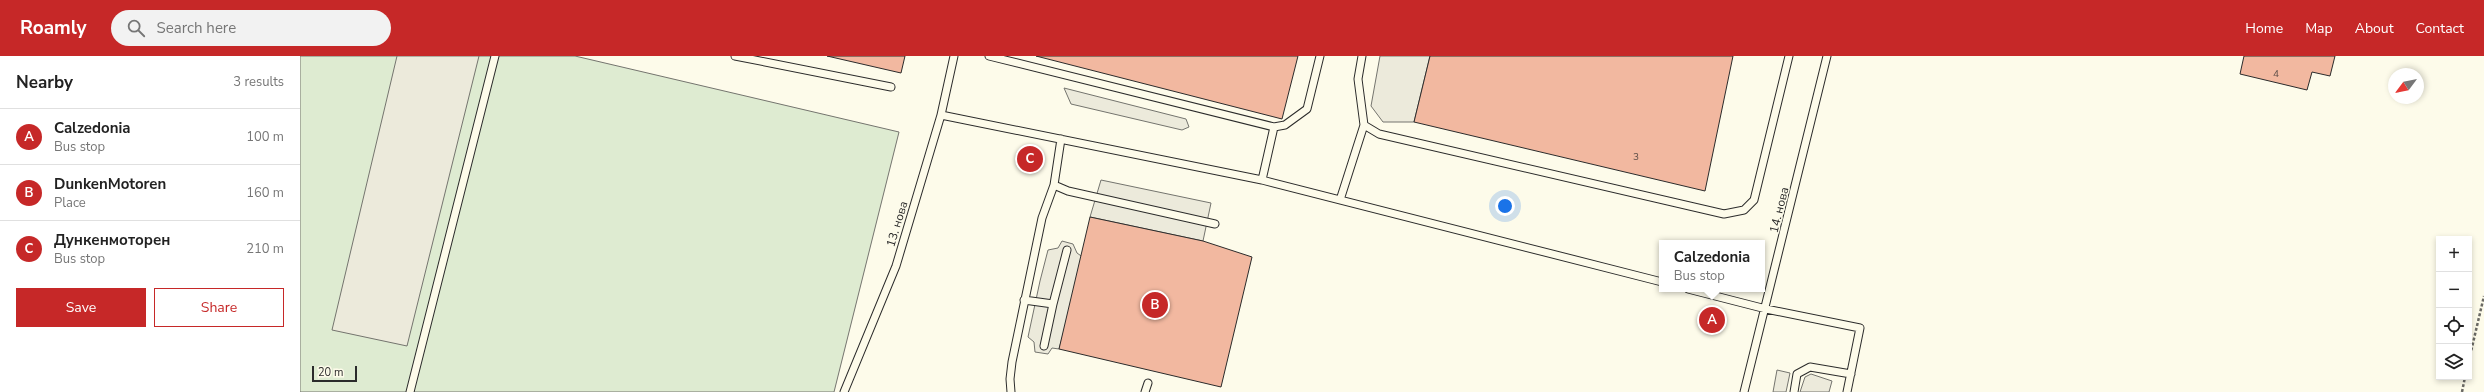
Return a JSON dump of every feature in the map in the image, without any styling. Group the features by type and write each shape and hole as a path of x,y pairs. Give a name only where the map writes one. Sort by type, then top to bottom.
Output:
{"lane":[{"path":"410,392 495,56"},
{"path":"735,56 891,87"},
{"name":"13. нова","path":"844,392 896,266 941,115 954,56"},
{"path":"989,56 1274,127 1285,125 1307,109 1320,56"},
{"path":"1340,200 1364,126 1358,79 1362,56"},
{"path":"1364,126 1379,134 1724,214 1744,210 1754,200 1789,56"},
{"name":"14. нова","path":"1744,392 1766,309 1827,56"},
{"path":"941,115 1262,180 1659,281"},
{"path":"1262,180 1274,127"},
{"path":"1011,392 1010,374 1024,300 1042,218 1054,185 1061,139"},
{"path":"1054,185 1068,191 1215,224"},
{"path":"1044,346 1066,250"},
{"path":"1700,292 1766,309 1860,328 1847,392"},
{"path":"1024,300 1053,304"},
{"path":"1794,392 1796,374 1810,367 1851,374"},
{"path":"1146,392 1148,382"}],"path":[{"path":"2472,347 2484,296"},
{"path":"2462,392 2464,380"}],"green space":[{"path":"300,56 575,56 899,132 834,392 300,392"}],"shaded area":[{"path":"397,56 479,56 407,346 332,330"},
{"path":"1380,56 1430,56 1414,122 1383,122 1371,106"},
{"path":"1064,88 1186,119 1189,127 1182,130 1071,104"},
{"path":"1101,180 1211,203 1203,241 1090,217"},
{"path":"1062,241 1073,244 1077,253 1084,258 1059,349 1052,348 1048,354 1035,352 1034,342 1028,337 1040,281 1048,250 1058,248"},
{"path":"1777,370 1790,373 1786,392 1773,392"},
{"path":"1811,374 1832,381 1829,392 1800,392 1805,377"}],"building":[{"path":"827,56 905,56 901,73"},
{"path":"1036,56 1298,56 1282,119"},
{"path":"1430,56 1733,56 1705,191 1414,122"},
{"path":"2244,56 2335,56 2330,76 2312,72 2307,90 2240,74"},
{"path":"1090,217 1203,241 1252,257 1221,387 1059,349"}],"place":[{"name":"Дункенмоторен","path":"1030,159"},
{"name":"DunkenMotoren","path":"1155,305"},
{"name":"Calzedonia","path":"1712,320"}]}
